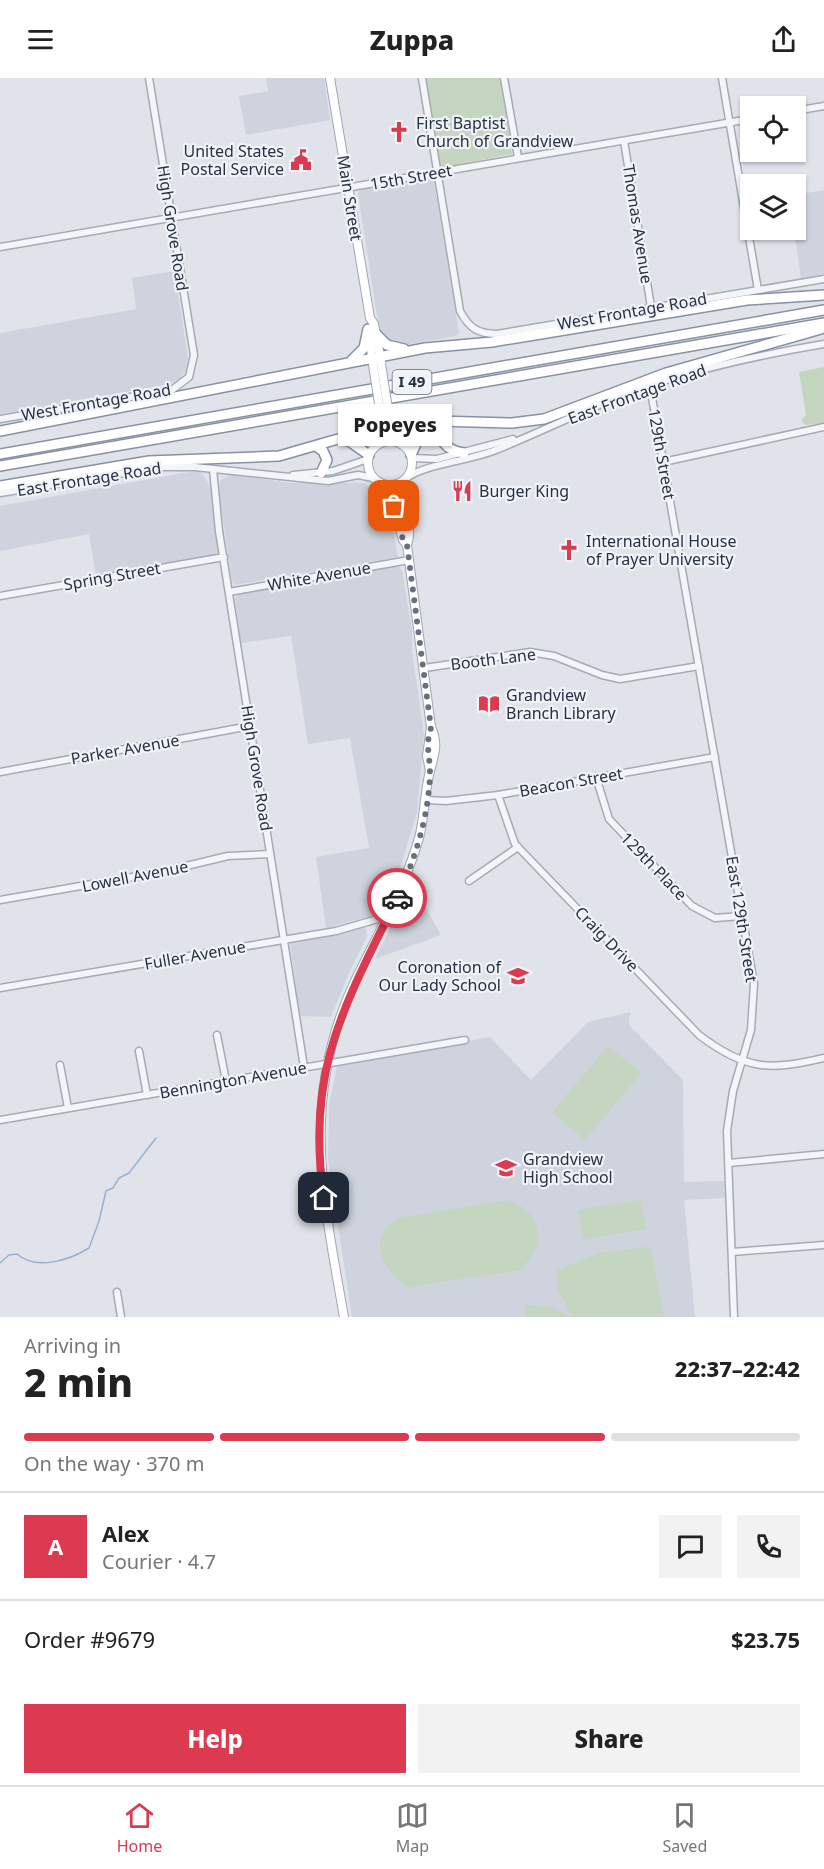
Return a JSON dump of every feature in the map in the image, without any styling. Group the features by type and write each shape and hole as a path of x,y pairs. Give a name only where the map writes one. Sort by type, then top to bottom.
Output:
{"highway":[{"path":"0,431 352,360 377,360 409,350 492,342 747,300 824,295"},
{"name":"I 49","path":"0,454 824,310"},
{"name":"I 49","path":"0,466 824,323"},
{"path":"411,457 420,433 442,420 512,423 544,419 666,373 824,328"},
{"path":"352,360 364,348 372,331 387,345 409,350"},
{"path":"442,420 438,430 444,446 453,452 464,453"},
{"path":"0,486 149,461 270,457 333,440 344,440 369,457"},
{"path":"316,446 323,451 327,460 321,473"}],"main road":[{"name":"Main Street","path":"330,78 386,422 401,444"},
{"name":"Main Street","path":"379,444 386,422"},
{"path":"376,480 391,486 402,482 409,476 411,457 401,444 391,441 379,444 369,457 376,480 394,506 403,540 407,545"},
{"path":"344,1317 321,1178 320,1142 325,1065 344,1006 410,866 427,800 430,771 435,758 436,738 431,728 425,668 407,545 409,533 400,499 402,482"}],"street":[{"name":"High Grove Road","path":"149,78 194,355 189,377"},
{"name":"West Frontage Road","path":"422,78 458,302 466,324 480,334 824,279"},
{"path":"504,78 518,157"},
{"path":"722,78 758,290"},
{"path":"806,109 824,106"},
{"name":"15th Street","path":"0,247 740,120"},
{"name":"Thomas Avenue","path":"624,141 651,307"},
{"name":"East Frontage Road","path":"409,476 426,468 486,453 650,386 722,364 824,344"},
{"name":"West Frontage Road","path":"0,419 172,390 189,377"},
{"name":"129th Street","path":"650,386 674,522"},
{"path":"663,462 824,427"},
{"name":"East Frontage Road","path":"411,457 430,460 522,437"},
{"name":"East Frontage Road","path":"285,476 345,468 369,457"},
{"name":"East Frontage Road","path":"0,493 138,470 182,467 328,482 358,475 376,480"},
{"name":"High Grove Road","path":"213,470 229,592 304,1067"},
{"name":"East 129th Street","path":"674,522 742,916 754,999 751,1030 729,1112 734,1317"},
{"name":"Spring Street","path":"0,596 224,557"},
{"name":"White Avenue","path":"229,592 409,560"},
{"name":"Booth Lane","path":"425,668 530,652 554,656 602,675 620,679 638,678 699,666"},
{"name":"Parker Avenue","path":"0,772 250,726"},
{"name":"Beacon Street","path":"427,800 446,801 498,795 715,757"},
{"name":"129th Place","path":"596,777 609,819 692,906 715,918 742,916"},
{"name":"Craig Drive","path":"498,795 506,824 518,847 699,1035 720,1051 742,1062"},
{"path":"469,881 518,847"},
{"name":"Lowell Avenue","path":"0,900 160,872 228,856 270,854"},
{"name":"Fuller Avenue","path":"0,988 284,940 336,930 388,916"},
{"path":"217,1035 226,1081"},
{"name":"Bennington Avenue","path":"0,1120 465,1040"},
{"path":"139,1051 147,1095"},
{"path":"742,1062 767,1066 801,1064 824,1058"},
{"path":"60,1065 68,1108"},
{"path":"729,1162 824,1154"},
{"path":"732,1252 824,1245"},
{"path":"117,1292 121,1317"}],"shaded area":[{"path":"266,78 324,78 330,120 246,135 239,96 268,91"},
{"path":"433,176 459,332 456,336 404,345 393,344 379,329 358,193 362,188"},
{"path":"824,190 824,274 801,278 795,240 806,240 806,193"},
{"path":"175,271 188,359 185,371 179,380 170,384 0,414 0,333 136,309 132,278"},
{"path":"200,470 210,486 220,550 216,555 96,576 89,534 0,551 0,506"},
{"path":"230,474 290,483 364,483 378,493 389,509 398,557 235,585 232,582 219,493 220,481"},
{"path":"397,565 402,570 412,630 412,651 424,734 417,812 398,876 378,914 326,928 316,857 369,848 350,738 308,744 291,636 241,643 235,599 239,592"},
{"path":"412,883 441,935 375,959"},
{"path":"362,926 366,929 367,937 331,1017 300,1016 290,942"},
{"name":"Grandview High School","path":"630,1012 629,1025 683,1080 684,1182 724,1181 725,1198 684,1200 695,1317 352,1317 328,1160 329,1104 337,1067 490,1037 531,1080 588,1022"}],"green space":[{"path":"424,78 501,78 512,154 446,167 438,165"},
{"path":"824,367 824,423 805,425 801,420 806,415 799,372"},
{"path":"608,1046 641,1073 585,1140 552,1112"},
{"path":"641,1200 646,1229 583,1239 578,1210"},
{"path":"501,1201 510,1202 524,1209 530,1214 537,1229 535,1249 521,1270 406,1287 385,1263 381,1254 382,1235 398,1218"},
{"path":"647,1247 651,1250 664,1317 573,1317 557,1289 558,1270 599,1253"},
{"path":"525,1306 554,1308 571,1317 526,1317"}],"waterway":[{"path":"0,1263 9,1255 17,1254 34,1262 53,1262 89,1248 99,1221 106,1191 113,1188 119,1178 129,1173 156,1138"}],"way so far":[{"path":"394,506 403,540 407,545 425,668 431,728 427,756 430,771 420,836 397,898"}],"place":[{"name":"First Baptist Church of Grandview","path":"399,132"},
{"name":"United States Postal Service","path":"301,160"},
{"name":"Burger King","path":"462,491"},
{"name":"Popeyes","path":"394,506"},
{"name":"International House of Prayer University","path":"569,550"},
{"name":"Grandview Branch Library","path":"489,704"},
{"name":"Coronation of Our Lady School","path":"518,976"},
{"name":"Grandview High School","path":"506,1168"}],"route":[{"path":"324,1198 321,1178 320,1122 325,1065 344,1006 397,898"}]}
